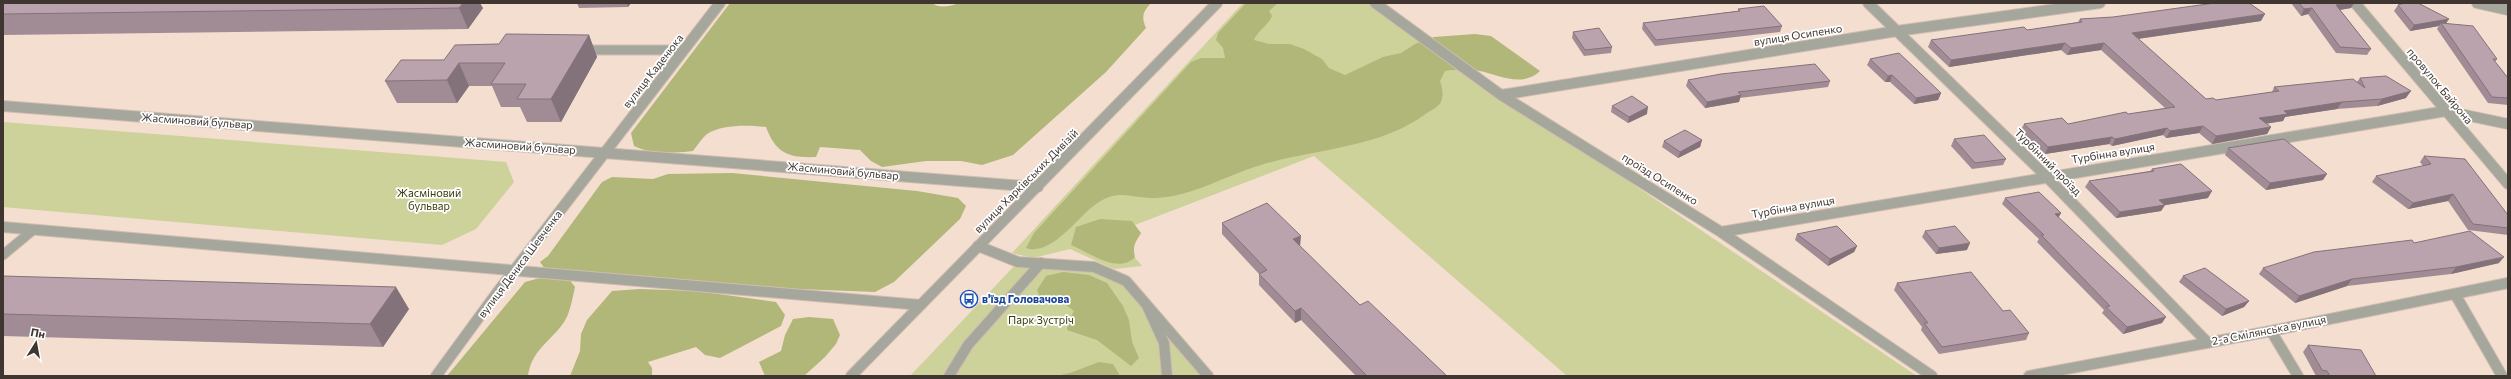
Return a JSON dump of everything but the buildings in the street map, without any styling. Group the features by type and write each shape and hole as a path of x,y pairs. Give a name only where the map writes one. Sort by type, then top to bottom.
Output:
{"street":[{"name":"вулиця Каденюка","path":"604,153 720,3"},
{"name":"вулиця Харківських Дивізій","path":"851,376 1217,3"},
{"name":"проїзд Осипенко","path":"1375,3 1501,95 1721,232 1932,376"},
{"name":"Турбінний проїзд","path":"1868,3 2046,176 2207,342"},
{"name":"вулиця Осипенко","path":"1501,95 1897,31 2100,3"},
{"name":"провулок Байрона","path":"2355,3 2508,184"},
{"path":"2477,3 2498,5 2508,10"},
{"name":"Жасминовий бульвар","path":"3,106 1038,187"},
{"name":"Турбінна вулиця","path":"1721,232 2046,176 2446,111 2508,124"},
{"name":"вулиця Дениса Шевченка","path":"436,376 604,153"},
{"path":"3,227 920,305"},
{"path":"978,246 1018,262 1094,267 1126,281 1208,376"},
{"path":"949,376 968,345 1041,264"},
{"name":"2-а Смілянська вулиця","path":"2029,376 2271,331 2508,283"},
{"path":"2455,294 2502,376"},
{"path":"1145,302 1164,343 1167,376"},
{"path":"2271,331 2298,376"}],"lane":[{"path":"573,50 684,50"},
{"path":"3,255 33,230"}],"green space":[{"path":"730,3 932,3 938,6 949,6 959,3 1151,3 1146,9 1143,17 1146,28 1106,72 1013,155 982,165 961,161 926,161 882,167 871,161 860,150 820,147 816,157 798,157 779,149 774,143 766,127 751,126 720,128 713,131 701,140 693,151 670,153 655,152 634,146 631,133"},
{"path":"1243,3 1368,3 1526,112 1917,376 1567,376 1314,156 1114,233 1142,266 1114,269 1070,249 1033,258 1012,253"},
{"path":"1246,3 1278,3 1269,11 1272,16 1254,40 1269,44 1290,44 1304,49 1322,59 1329,68 1345,75 1383,57 1401,53 1415,44 1434,37 1475,34 1491,36 1540,71 1526,79 1518,80 1475,70 1445,71 1440,81 1443,94 1441,102 1408,125 1389,134 1368,141 1282,159 1261,165 1196,190 1169,197 1145,198 1116,195 1109,197 1092,207 1062,236 1053,242 1044,247 1035,249 1026,248 1034,233 1191,62 1201,58 1225,58 1223,48 1216,40 1218,33"},
{"name":"Жасміновий бульвар","path":"3,122 506,162 514,182 476,229 442,245 3,207"},
{"path":"732,173 917,191 958,198 966,206 960,219 894,282 875,292 771,288 545,269 540,262 548,256 602,182 612,177 653,179 668,174"},
{"path":"1100,219 1132,221 1141,233 1134,247 1135,257 1128,262 1120,264 1112,263 1095,257 1071,245 1076,227"},
{"name":"Парк Зустріч","path":"1018,262 1094,267 1126,281 1208,376 910,376"},
{"path":"1063,272 1089,275 1107,283 1123,306 1129,320 1132,342 1139,358 1131,366 1097,340 1067,330 1068,322 1074,311 1065,304 1040,297 1037,290 1046,276"},
{"path":"540,278 569,279 575,287 565,321 536,354 528,376 447,376 525,282"},
{"path":"639,289 697,291 776,302 785,315 781,326 720,358 705,355 696,347 648,362 652,368 652,376 570,376 580,351 581,334 587,320 612,291"},
{"path":"809,317 833,319 840,335 836,344 825,357 804,376 765,376 759,362 781,351 785,335 793,319"},
{"path":"1099,362 1113,364 1119,374 1118,376 1056,376 1070,373"}],"place":[{"name":"в'їзд Головачова","path":"969,299"}]}
